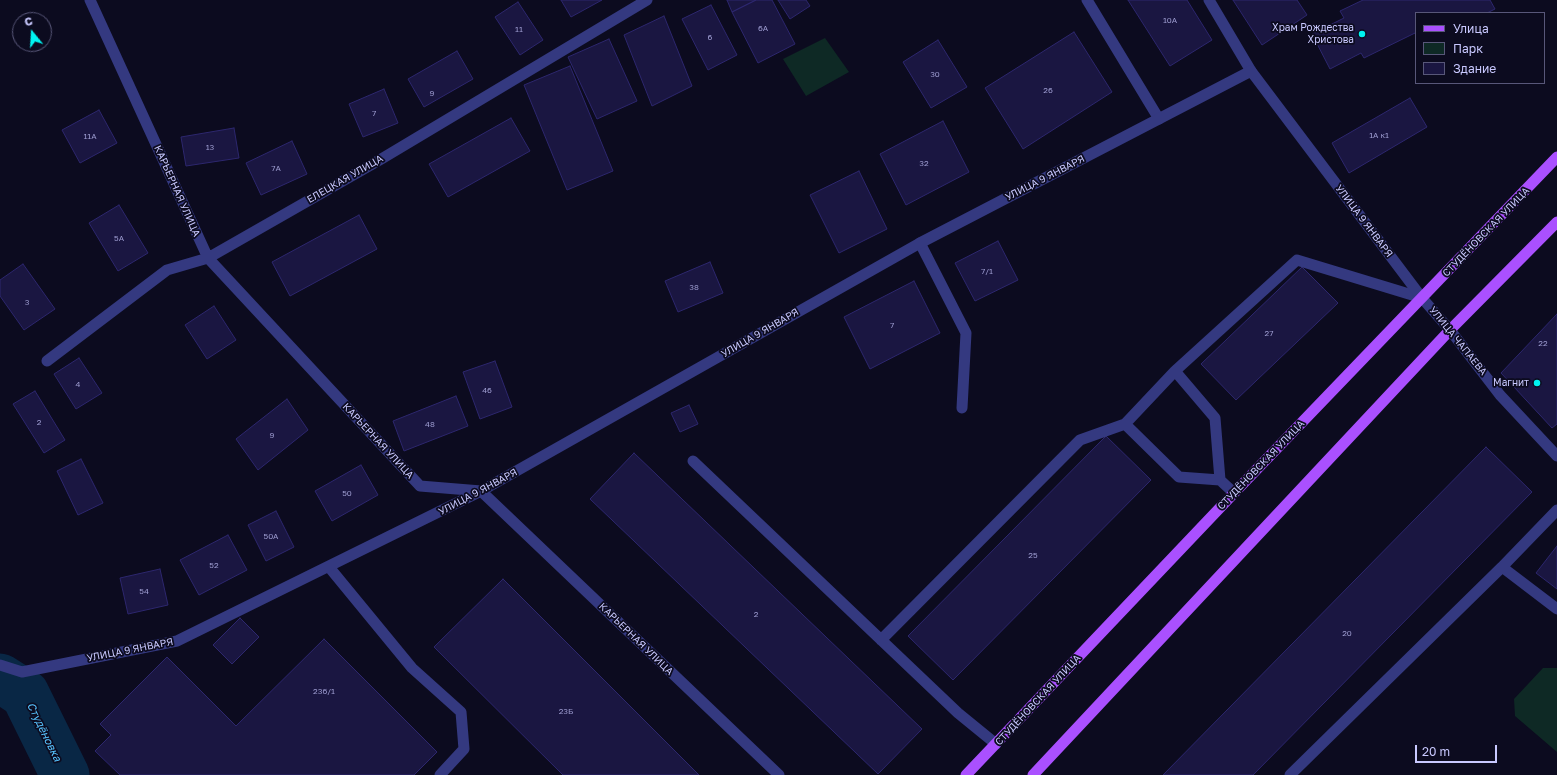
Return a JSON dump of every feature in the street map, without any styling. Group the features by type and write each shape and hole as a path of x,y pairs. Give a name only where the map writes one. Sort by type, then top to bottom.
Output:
{"main road":[{"name":"СТУДЁНОВСКАЯ УЛИЦА","path":"966,775 1234,493 1557,157"},
{"path":"1033,775 1450,330 1557,222"}],"street":[{"name":"КАРЬЕРНАЯ УЛИЦА","path":"90,0 208,258 420,486 481,491 779,775"},
{"name":"ЕЛЕЦКАЯ УЛИЦА","path":"48,360 167,270 208,258 383,158 647,0"},
{"path":"1087,0 1159,119"},
{"path":"1209,0 1251,71"},
{"name":"УЛИЦА 9 ЯНВАРЯ","path":"0,665 22,672 177,641 481,491 920,243 1251,71 1422,298"},
{"path":"920,243 966,333 962,408"},
{"path":"881,640 1080,440 1125,424 1175,371 1297,260 1422,298"},
{"name":"УЛИЦА ЧАПАЕВА","path":"1422,298 1450,330 1500,395 1557,456"},
{"path":"1175,371 1215,418 1220,480"},
{"path":"1125,424 1179,477 1220,480 1234,493"},
{"path":"693,461 958,713 996,744"},
{"path":"1290,775 1502,567 1557,510"},
{"path":"329,567 412,668 461,712 464,749 440,775"},
{"path":"1502,567 1557,609"}],"green space":[{"path":"825,38 849,72 806,96 783,59"},
{"path":"1543,668 1557,668 1557,752 1515,716 1514,699"}],"building":[{"path":"561,0 602,0 571,17"},
{"path":"727,0 756,0 732,12"},
{"path":"756,0 772,0 795,44 758,63 732,12"},
{"path":"778,0 806,0 810,6 790,19"},
{"path":"1128,0 1187,0 1212,40 1170,66"},
{"path":"1233,0 1297,0 1307,15 1262,45"},
{"name":"Храм Рождества Христова","path":"1363,0 1490,0 1495,9 1489,12 1415,12 1415,33 1364,58 1361,53 1330,69 1312,34 1344,18 1340,11"},
{"path":"518,2 543,40 520,55 495,17"},
{"path":"711,5 737,55 708,70 682,19"},
{"path":"664,16 692,86 652,106 624,35"},
{"path":"1074,32 1112,92 1023,149 985,88"},
{"path":"609,39 637,101 597,119 568,57"},
{"path":"938,40 967,87 931,108 903,62"},
{"path":"457,51 473,79 424,107 408,79"},
{"path":"570,66 613,171 567,190 524,85"},
{"path":"384,89 398,123 363,137 349,104"},
{"path":"1410,98 1427,127 1349,173 1332,143"},
{"path":"99,110 117,143 80,163 62,130"},
{"path":"511,118 530,151 448,197 429,164"},
{"path":"943,121 969,172 906,205 880,154"},
{"path":"234,128 239,158 186,166 181,137"},
{"path":"292,141 307,174 261,195 246,163"},
{"path":"859,171 887,229 839,253 810,195"},
{"path":"119,205 148,253 118,271 89,223"},
{"path":"359,215 377,249 290,296 272,262"},
{"path":"998,241 1018,280 975,301 955,263"},
{"path":"710,262 723,293 678,312 665,281"},
{"path":"23,264 55,309 24,330 0,296 0,280"},
{"path":"1302,267 1338,303 1236,400 1201,364"},
{"path":"914,281 940,333 870,369 844,317"},
{"path":"214,306 236,340 207,359 185,325"},
{"path":"1557,314 1557,424 1552,428 1501,373"},
{"path":"79,358 102,393 76,409 54,374"},
{"path":"495,361 512,407 480,419 463,372"},
{"path":"35,391 65,440 44,453 13,404"},
{"path":"456,396 468,426 404,451 393,421"},
{"path":"287,399 308,430 258,470 236,439"},
{"path":"689,405 698,424 680,432 671,413"},
{"path":"1106,436 1151,480 953,680 908,636"},
{"path":"1486,447 1532,492 1253,775 1163,775"},
{"path":"634,453 922,729 878,774 590,499"},
{"path":"81,459 103,503 78,515 57,471"},
{"path":"361,465 378,495 332,521 315,491"},
{"path":"276,511 294,547 266,561 248,525"},
{"path":"228,535 247,570 199,595 180,560"},
{"path":"1557,546 1557,589 1536,573"},
{"path":"160,569 168,605 128,614 120,578"},
{"path":"503,579 699,775 563,775 434,647"},
{"path":"240,618 259,637 232,664 213,645"},
{"path":"324,639 437,752 414,775 120,775 95,751 111,735 100,724 167,657 236,726"}],"waterway":[{"name":"Студёновка","path":"0,678 25,694 65,775"}],"place":[{"name":"Храм Рождества Христова","path":"1362,34"},
{"name":"Магнит","path":"1537,383"}]}
